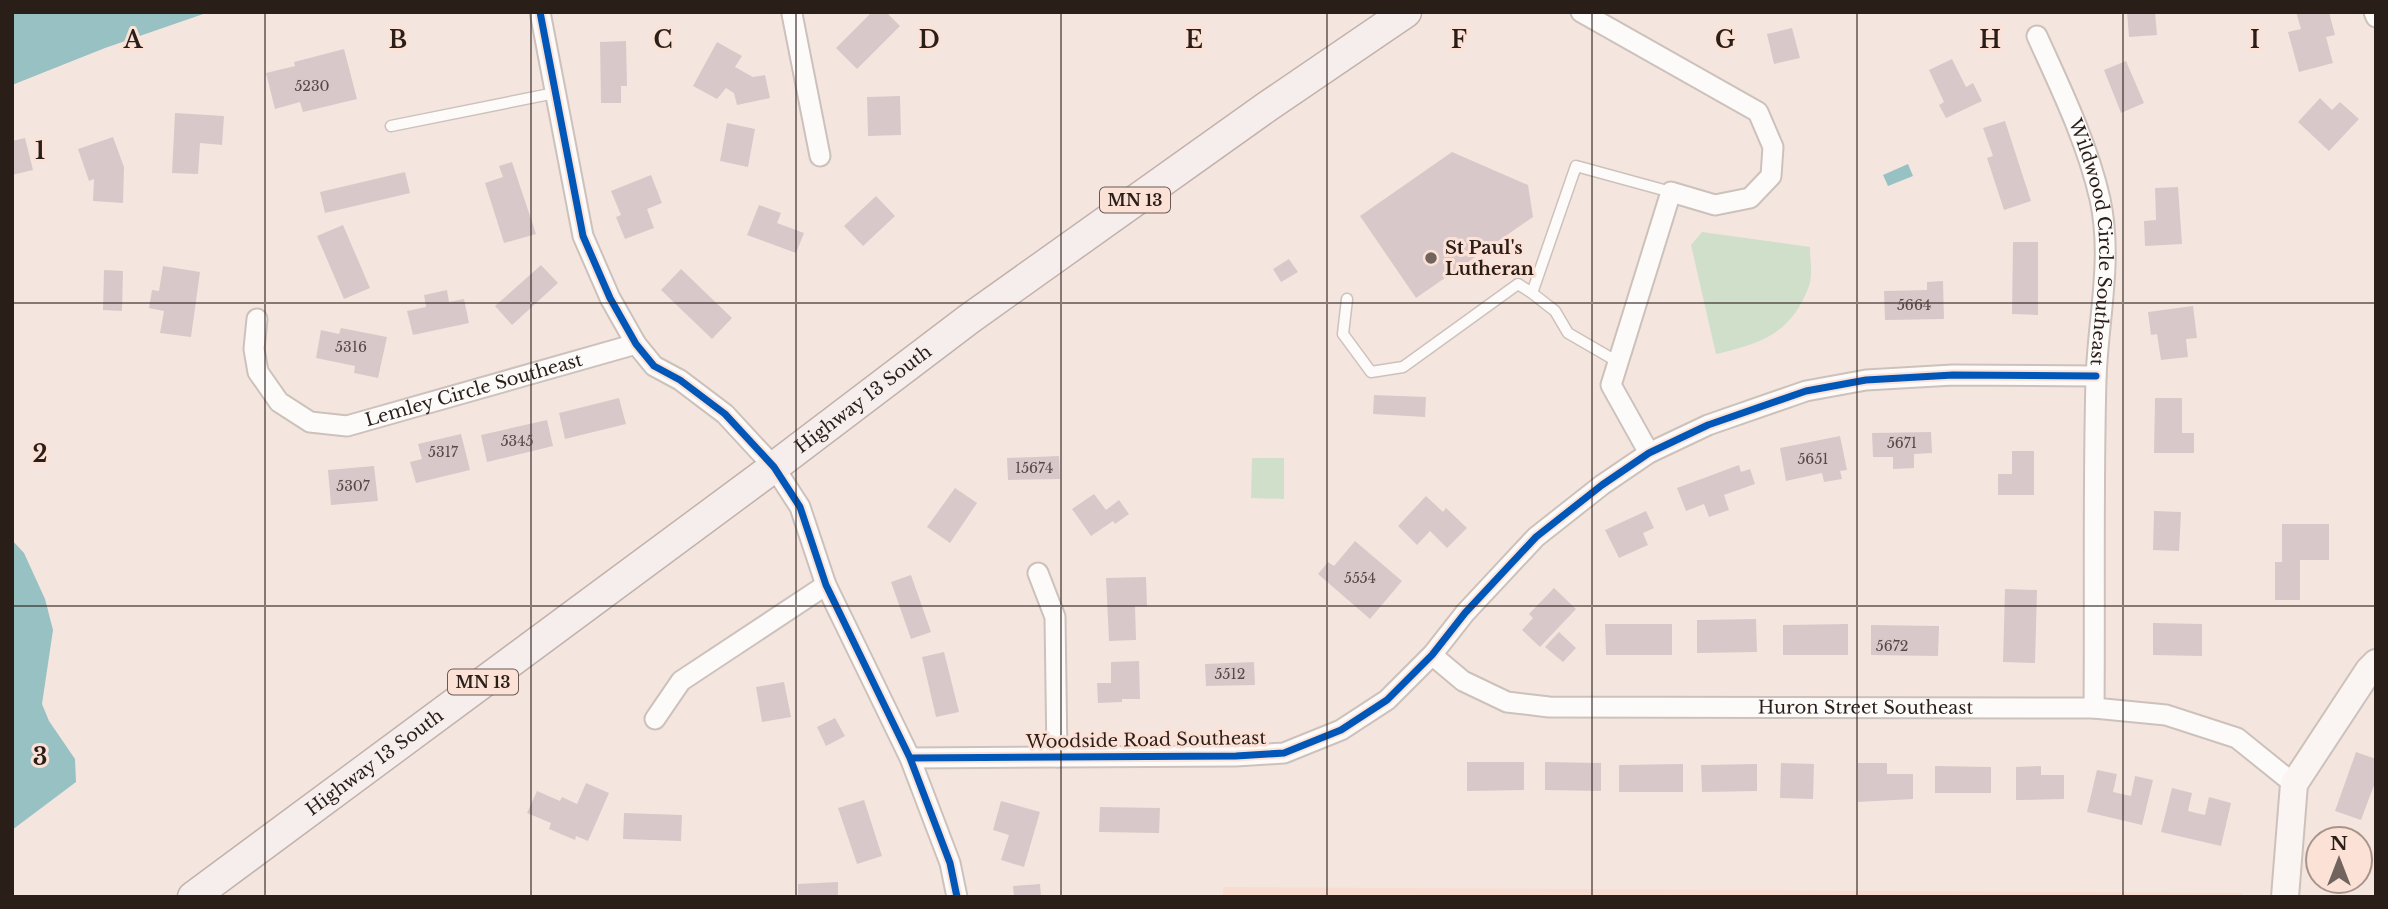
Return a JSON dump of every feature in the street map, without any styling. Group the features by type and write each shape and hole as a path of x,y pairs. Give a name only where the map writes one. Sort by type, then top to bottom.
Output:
{"main road":[{"name":"Highway 13 South","path":"193,897 774,467 969,319 1268,106 1406,12"}],"street":[{"path":"540,12 583,236 610,298 636,344 654,366 680,380 725,414 774,467 800,507 825,585 910,758 950,863 957,897"},
{"path":"1581,12 1758,112 1773,147 1771,176 1750,198 1715,205 1671,192 1611,385 1649,453"},
{"path":"2374,12 2376,17"},
{"path":"787,13 820,156"},
{"name":"Wildwood Circle Southeast","path":"2037,36 2083,141 2100,200 2105,238 2105,278 2096,376 2094,708"},
{"name":"Lemley Circle Southeast","path":"257,319 254,349 258,372 279,402 310,422 347,426 636,344"},
{"name":"Woodside Road Southeast","path":"910,758 1236,756 1284,753 1341,730 1387,700 1432,655 1465,613 1536,537 1602,485 1649,453 1708,425 1806,391 1866,380 1953,374 2096,376"},
{"path":"1038,573 1055,617 1056,757"},
{"path":"656,719 681,681 825,585"},
{"name":"Huron Street Southeast","path":"1432,655 1463,681 1507,702 1549,707 2094,708 2166,715 2236,738 2294,784"},
{"path":"2284,897 2294,784 2376,663"}],"lane":[{"path":"391,126 555,93"},
{"path":"1532,293 1576,166 1671,192"},
{"path":"1347,299 1343,334 1371,372 1403,367 1518,284 1555,311 1568,333 1618,362"}],"shaded area":[{"path":"1223,887 2242,893 2242,897 1223,897"}],"green space":[{"path":"1702,232 1810,247 1809,286 1802,302 1784,326 1761,340 1716,354 1691,245"},
{"path":"1252,458 1284,458 1284,499 1251,498"}],"water":[{"path":"12,12 209,12 105,48 12,85"},
{"path":"1908,164 1913,176 1888,186 1883,175"},
{"path":"12,540 24,553 45,599 53,630 42,704 49,721 75,759 76,782 12,830"}],"building":[{"path":"872,12 886,12 900,26 857,69 836,48"},
{"path":"2127,12 2155,12 2157,35 2129,37"},
{"path":"2296,12 2329,12 2335,35 2326,37 2333,63 2299,72 2288,32 2301,29"},
{"path":"1792,28 1800,58 1774,64 1767,34"},
{"path":"626,41 627,86 621,86 621,103 601,103 600,42"},
{"path":"717,42 742,56 735,67 753,77 765,75 770,98 737,105 734,93 726,88 717,99 693,86"},
{"path":"344,49 357,99 303,112 300,102 275,109 266,73 295,66 294,62"},
{"path":"1952,59 1966,87 1973,83 1982,101 1946,118 1939,105 1944,102 1929,70"},
{"path":"2126,61 2144,103 2121,113 2104,70"},
{"path":"900,96 901,135 868,136 867,97"},
{"path":"2320,98 2332,110 2340,102 2359,119 2329,151 2298,122"},
{"path":"175,113 224,116 222,145 200,143 198,174 172,173"},
{"path":"2005,121 2031,201 2004,210 1987,158 1993,156 1983,128"},
{"path":"727,123 755,129 748,167 720,161"},
{"path":"113,137 124,167 123,203 93,201 94,179 89,181 78,149"},
{"path":"25,138 33,170 12,175 12,141"},
{"name":"St Paul's Lutheran","path":"1452,152 1528,185 1533,217 1416,298 1360,216"},
{"path":"512,162 536,234 504,243 485,183 503,177 499,166"},
{"path":"405,172 410,193 325,213 320,192"},
{"path":"651,175 662,203 647,209 654,228 625,239 616,217 621,215 611,191"},
{"path":"2178,187 2182,244 2145,246 2144,221 2156,220 2155,188"},
{"path":"876,196 895,216 863,246 844,226"},
{"path":"759,205 781,213 777,223 804,233 796,253 747,235"},
{"path":"343,225 370,288 344,299 317,236"},
{"path":"2013,242 2038,242 2038,315 2012,314"},
{"path":"1289,259 1298,272 1281,282 1273,269"},
{"path":"541,265 558,283 512,325 495,306"},
{"path":"163,266 200,272 191,337 160,333 164,311 149,308 152,290 159,291"},
{"path":"681,269 732,318 712,339 661,290"},
{"path":"104,270 123,271 122,311 103,310"},
{"path":"1943,281 1944,319 1885,320 1884,291 1927,290 1927,282"},
{"path":"447,290 449,302 464,299 469,323 413,335 407,311 426,307 424,295"},
{"path":"2193,306 2197,338 2186,339 2188,357 2161,360 2157,334 2151,335 2148,312"},
{"path":"341,328 387,337 378,378 354,373 355,366 316,358 321,330 339,334"},
{"path":"1374,395 1426,397 1425,417 1373,414"},
{"path":"619,398 626,424 565,439 559,413"},
{"path":"2155,398 2182,398 2182,433 2194,433 2194,453 2154,453"},
{"path":"547,420 553,446 487,462 481,435"},
{"path":"1931,432 1932,453 1914,454 1914,468 1893,469 1893,457 1873,457 1872,433"},
{"path":"461,434 470,470 416,483 410,462 422,459 418,444"},
{"path":"1840,436 1847,470 1840,471 1842,479 1824,482 1822,473 1786,481 1780,448"},
{"path":"2012,451 2034,451 2034,495 1998,495 1998,474 2012,474"},
{"path":"1059,456 1060,479 1008,480 1007,458"},
{"path":"1739,465 1741,472 1750,469 1755,484 1724,495 1729,510 1709,517 1704,504 1686,511 1677,488"},
{"path":"374,466 378,501 331,505 328,470"},
{"path":"955,488 977,503 950,543 927,527"},
{"path":"1094,494 1106,510 1119,500 1129,514 1091,536 1072,509"},
{"path":"1426,496 1443,512 1446,508 1467,528 1447,548 1430,531 1417,545 1398,526"},
{"path":"1646,511 1654,528 1643,533 1648,545 1619,558 1605,530"},
{"path":"2154,511 2181,512 2179,551 2153,550"},
{"path":"2282,524 2329,524 2329,560 2300,560 2300,600 2275,600 2275,562 2282,562"},
{"path":"1355,541 1402,581 1370,619 1318,574 1328,562 1334,566"},
{"path":"911,575 931,632 911,639 891,582"},
{"path":"1146,577 1147,606 1135,606 1136,640 1109,641 1106,578"},
{"path":"1554,588 1576,609 1540,647 1522,630 1533,618 1529,614"},
{"path":"2005,589 2037,590 2035,663 2003,662"},
{"path":"1756,619 1757,652 1697,653 1697,620"},
{"path":"2153,623 2202,624 2202,656 2153,655"},
{"path":"1605,624 1672,624 1672,655 1606,655"},
{"path":"1848,624 1848,655 1783,655 1783,625"},
{"path":"1871,625 1939,626 1938,656 1871,655"},
{"path":"1559,632 1576,648 1563,662 1545,647"},
{"path":"944,652 959,712 936,717 922,657"},
{"path":"1139,661 1140,699 1098,703 1097,683 1111,683 1111,662"},
{"path":"1254,662 1255,685 1206,686 1205,664"},
{"path":"784,682 791,717 762,722 756,687"},
{"path":"835,718 845,736 826,746 817,727"},
{"path":"2356,752 2376,759 2376,780 2361,820 2335,811"},
{"path":"1467,762 1524,762 1524,790 1467,791"},
{"path":"1545,762 1601,763 1601,791 1545,790"},
{"path":"1781,763 1814,764 1813,799 1780,798"},
{"path":"1858,763 1887,763 1887,774 1913,774 1913,799 1858,802"},
{"path":"1683,764 1683,792 1619,792 1619,765"},
{"path":"1757,764 1757,791 1702,792 1701,765"},
{"path":"1935,766 1991,767 1991,793 1935,793"},
{"path":"2041,766 2041,775 2064,775 2064,799 2016,800 2016,767"},
{"path":"2097,770 2117,774 2113,792 2131,796 2135,776 2153,780 2142,825 2087,812"},
{"path":"586,783 609,793 588,841 576,836 575,840 549,829 551,823 527,813 537,791 560,801 562,797 577,804"},
{"path":"2172,788 2192,793 2188,811 2205,815 2209,797 2231,803 2221,846 2161,832"},
{"path":"864,800 882,856 857,864 838,808"},
{"path":"1001,801 1040,812 1024,867 1001,860 1009,835 993,830"},
{"path":"1100,807 1160,808 1159,833 1099,832"},
{"path":"624,813 682,815 681,841 623,839"},
{"path":"838,882 838,897 798,897 798,884"},
{"path":"1040,884 1041,897 1014,897 1013,886"}],"cycle path":[{"path":"540,12 583,236 610,298 636,344 654,366 680,380 725,414 774,467 800,507 826,585 910,758 950,863 957,897"},
{"path":"910,758 1236,756 1284,753 1341,730 1387,700 1432,655 1465,613 1536,537 1602,485 1649,453 1708,425 1806,391 1866,380 1953,375 2096,376"}],"place":[{"name":"St Paul's Lutheran","path":"1431,258"}]}
